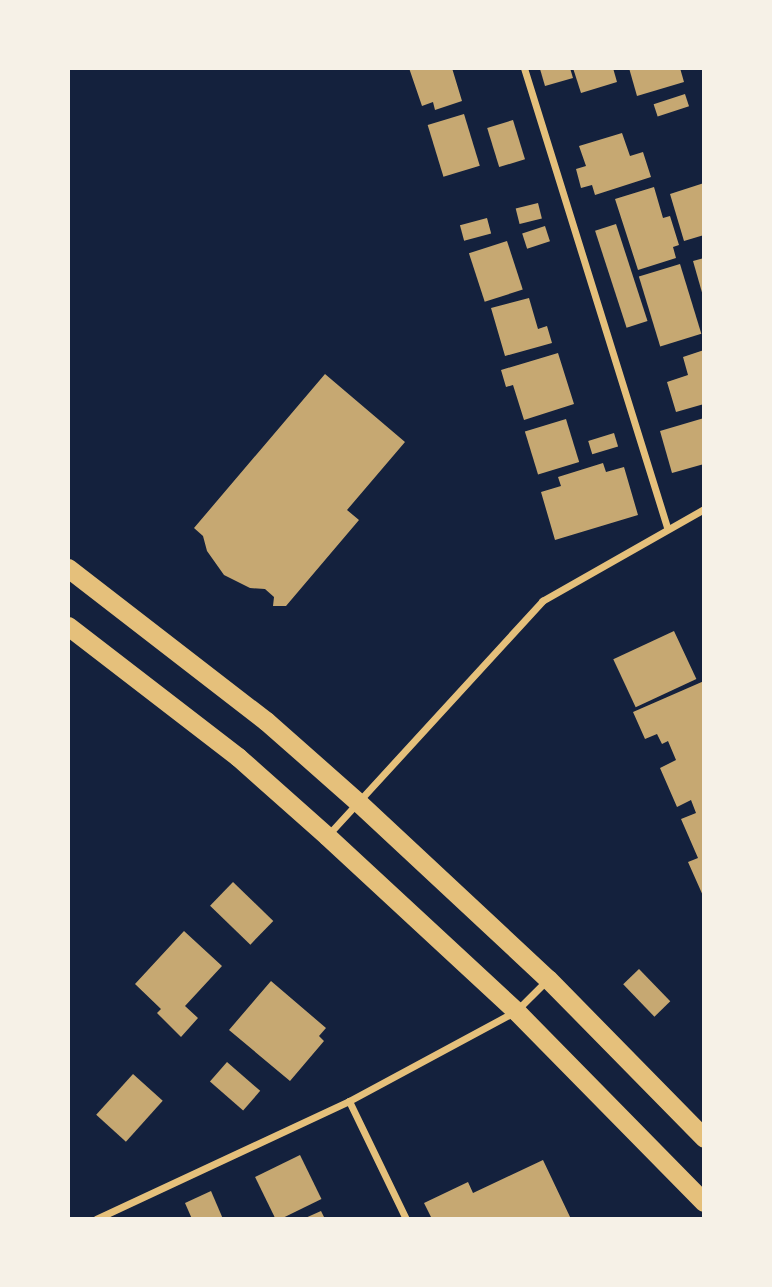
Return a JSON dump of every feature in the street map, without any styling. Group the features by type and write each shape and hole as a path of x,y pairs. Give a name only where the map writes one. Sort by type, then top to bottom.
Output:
{"highway":[{"path":"68,568 267,721 359,803 548,979 704,1138"},
{"path":"68,626 238,757 327,836 516,1011 704,1202"}],"street":[{"path":"524,68 667,528"},
{"path":"327,836 542,601 704,509"},
{"path":"96,1219 349,1101 516,1011 548,979"},
{"path":"349,1101 406,1219"}],"building":[{"path":"409,68 452,68 462,101 435,110 433,102 422,106"},
{"path":"570,68 573,78 545,86 540,69"},
{"path":"573,68 613,68 617,82 581,93"},
{"path":"629,68 680,68 684,82 637,96"},
{"path":"685,94 689,106 658,117 654,104"},
{"path":"464,114 480,166 443,177 428,125"},
{"path":"513,120 525,159 499,167 487,128"},
{"path":"622,133 630,156 643,152 651,177 595,195 592,185 581,188 576,169 586,166 579,146"},
{"path":"704,183 704,235 684,241 670,194"},
{"path":"654,187 663,218 670,216 679,245 673,247 676,258 638,270 615,199"},
{"path":"538,203 542,219 520,224 516,209"},
{"path":"487,218 491,233 464,241 460,225"},
{"path":"616,224 648,321 627,328 595,231"},
{"path":"545,226 550,241 527,249 522,233"},
{"path":"507,241 523,290 485,302 469,253"},
{"path":"704,258 704,296 703,296 693,261"},
{"path":"680,264 701,334 660,346 639,277"},
{"path":"529,298 538,329 547,326 552,343 505,356 491,308"},
{"path":"704,350 704,404 676,412 667,382 688,375 683,357"},
{"path":"558,353 574,404 524,420 513,385 506,387 501,370"},
{"path":"325,374 405,442 347,510 359,520 286,606 273,606 274,597 265,589 250,588 224,575 207,551 203,536 194,528"},
{"path":"704,418 704,464 672,473 660,431"},
{"path":"566,419 579,462 538,475 525,432"},
{"path":"614,433 618,446 592,454 588,441"},
{"path":"603,463 606,472 624,467 638,515 555,540 541,492 561,486 558,477"},
{"path":"674,631 696,679 636,707 613,659"},
{"path":"704,681 704,898 688,862 698,858 681,819 696,813 691,800 677,807 660,768 676,760 668,741 662,744 657,734 645,739 633,712"},
{"path":"233,882 273,921 250,945 210,906"},
{"path":"184,931 222,966 185,1006 198,1018 181,1037 157,1013 161,1009 135,984"},
{"path":"639,969 670,1001 654,1017 623,984"},
{"path":"271,981 326,1028 319,1036 324,1041 290,1081 229,1030"},
{"path":"227,1062 260,1091 243,1110 210,1082"},
{"path":"133,1074 163,1101 126,1142 96,1115"},
{"path":"300,1155 321,1199 276,1219 255,1177"},
{"path":"543,1160 571,1219 432,1219 424,1203 468,1182 473,1193"},
{"path":"211,1191 223,1219 192,1219 185,1203"},
{"path":"321,1211 325,1219 303,1219"}]}
